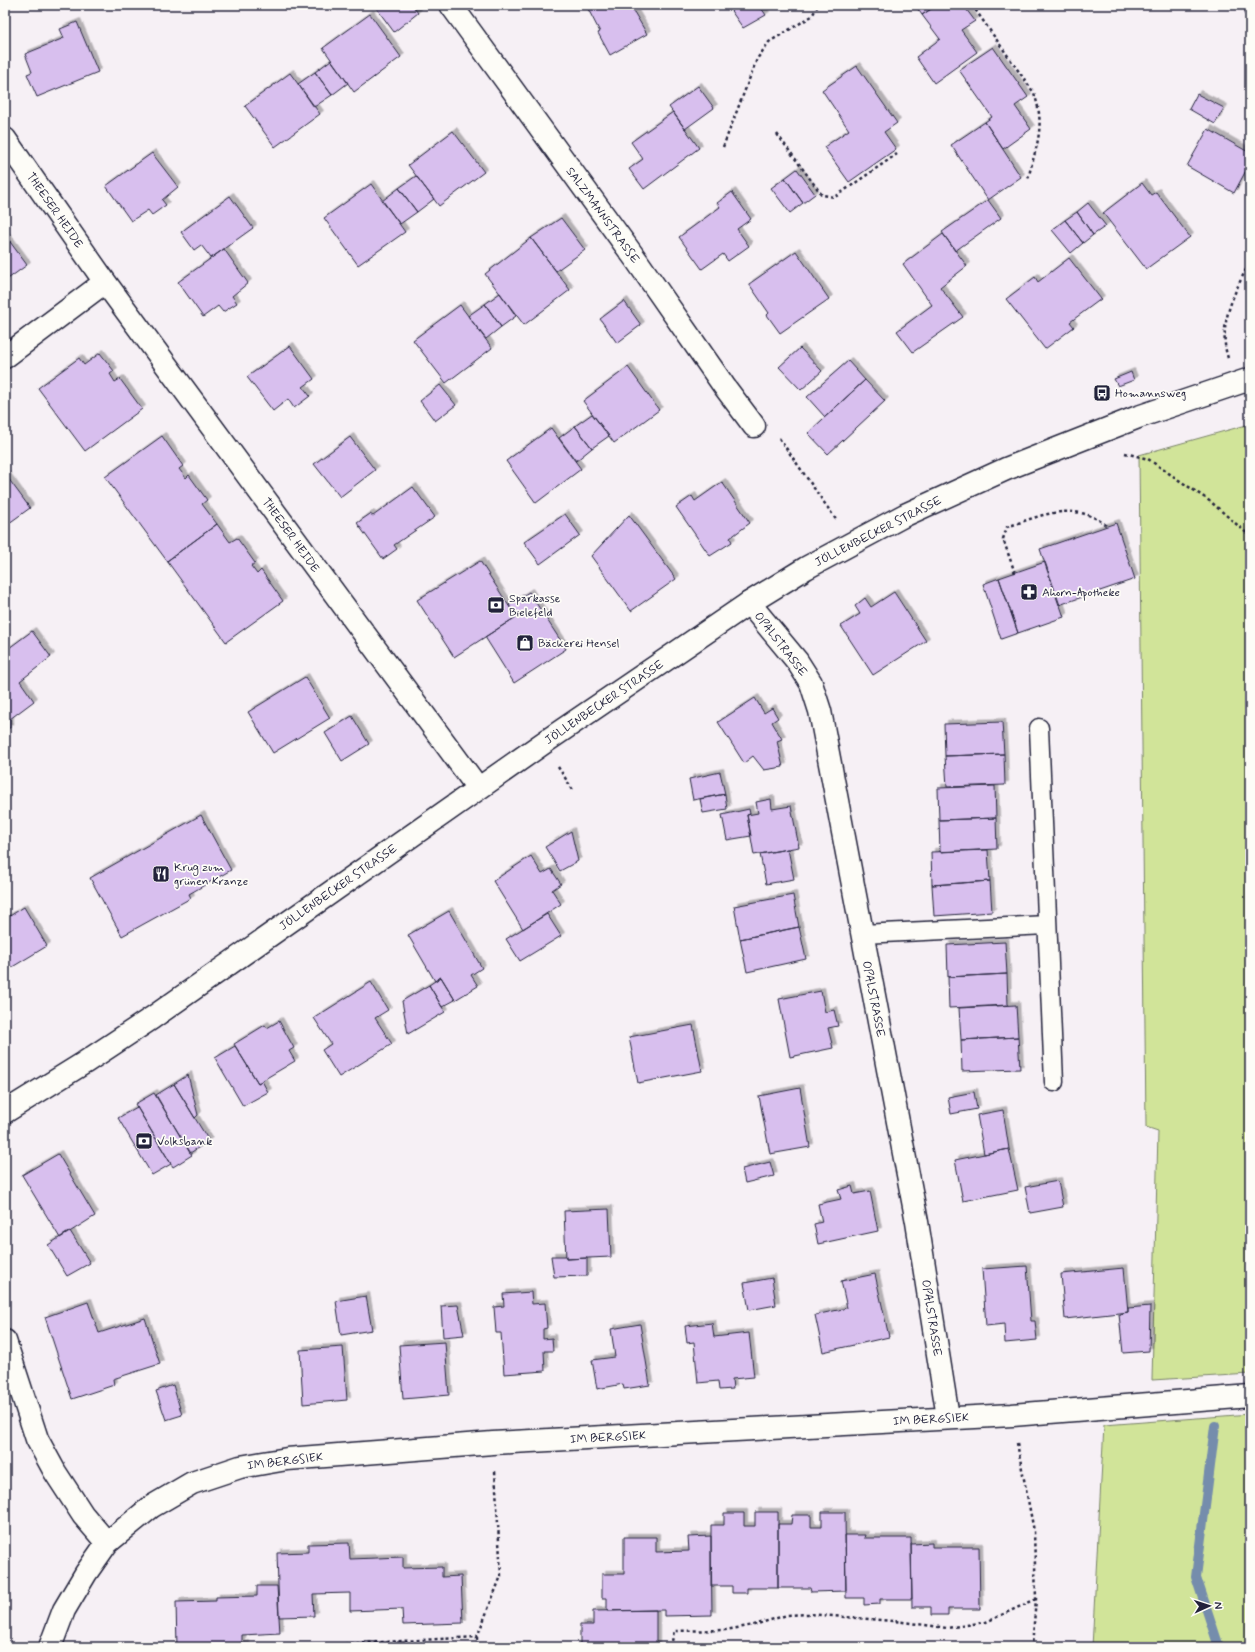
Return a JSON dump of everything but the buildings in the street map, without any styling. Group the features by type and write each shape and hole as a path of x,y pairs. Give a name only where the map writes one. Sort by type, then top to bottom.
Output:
{"street":[{"name":"SALZMANNSTRASSE","path":"451,5 637,261 724,386 754,426"},
{"name":"THEESER HEIDE","path":"5,139 105,282 478,788"},
{"path":"5,357 105,282"},
{"name":"JÖLLENBECKER STRASSE","path":"5,1112 84,1063 152,1018 478,788 749,603 852,543 905,515 1006,469 1130,420 1250,379"},
{"name":"OPALSTRASSE","path":"749,603 797,661 811,683 820,711 917,1222 948,1417"},
{"path":"5,1342 41,1445 55,1472 83,1515 108,1543"},
{"name":"IM BERGSIEK","path":"50,1647 64,1610 86,1572 108,1543 151,1507 192,1483 240,1467 288,1459 493,1443 948,1417 1012,1415 1250,1396"}],"lane":[{"path":"1039,728 1054,1082"},
{"path":"862,934 1047,925"}],"path":[{"path":"723,147 757,59 769,42 812,16 818,5"},
{"path":"972,5 1034,93 1039,107 1041,125 1028,179"},
{"path":"777,134 822,195 835,197 897,154"},
{"path":"1225,349 1225,330 1235,289 1250,262"},
{"path":"754,426 772,427 852,543"},
{"path":"1120,451 1148,459 1211,502 1250,536"},
{"path":"1015,573 1003,539 1007,527 1050,514 1069,511 1083,513 1097,518 1107,526"},
{"path":"1012,1415 1034,1531 1036,1599 1032,1647"},
{"path":"477,1647 477,1637 501,1576 493,1443"},
{"path":"671,1647 674,1630 725,1630 754,1625 787,1615 808,1614 903,1622 947,1628 986,1622 1036,1599"},
{"path":"333,1647 346,1644 477,1637"}],"green space":[{"path":"1250,424 1250,1374 1152,1380 1158,1131 1146,1127 1139,455"},
{"path":"1250,1414 1250,1647 1092,1647 1104,1425"}],"waterway":[{"path":"1215,1426 1196,1577 1219,1647"}],"place":[{"name":"Homannsweg","path":"1102,393"},
{"name":"Ahorn-Apotheke","path":"1029,592"},
{"name":"Sparkasse Bielefeld","path":"496,605"},
{"name":"Bäckerei Hensel","path":"525,643"},
{"name":"Krug zum grünen Kranze","path":"161,874"},
{"name":"Volksbank","path":"144,1141"}]}
